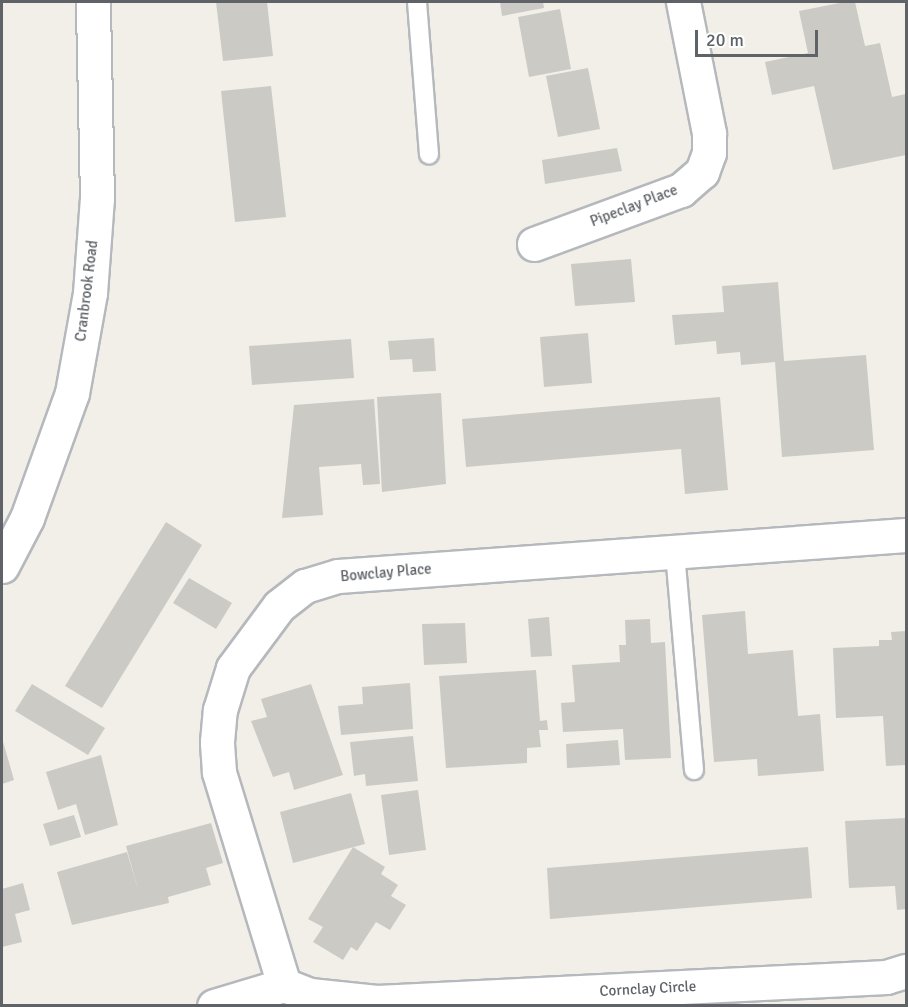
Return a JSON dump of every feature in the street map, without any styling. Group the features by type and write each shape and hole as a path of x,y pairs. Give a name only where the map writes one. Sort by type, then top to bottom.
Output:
{"street":[{"name":"Cranbrook Road","path":"2,566 27,518 72,393 90,293 97,198 93,2"},
{"name":"Pipeclay Place","path":"534,244 681,189 702,172 709,153 709,133 683,2"},
{"name":"Bowclay Place","path":"284,985 219,772 217,742 220,710 233,668 279,606 304,586 338,576 906,536"},
{"name":"Cornclay Circle","path":"284,985 310,995 377,1002 886,977 906,971"},
{"path":"214,1005 284,985"}],"lane":[{"path":"417,2 429,155"},
{"path":"675,553 694,770"}],"building":[{"path":"216,2 267,2 273,56 223,61"},
{"path":"500,2 543,2 544,8 502,16"},
{"path":"855,2 865,46 880,43 892,97 906,94 906,155 833,170 814,86 772,95 765,62 808,53 799,11"},
{"path":"560,9 571,69 529,77 518,17"},
{"path":"588,68 600,129 558,137 546,76"},
{"path":"271,86 286,217 235,222 221,91"},
{"path":"617,148 622,171 545,184 542,160"},
{"path":"631,259 635,302 575,306 571,264"},
{"path":"778,282 784,361 866,355 874,450 782,457 775,362 741,365 740,352 717,354 716,341 675,345 672,315 724,312 722,286"},
{"path":"588,333 592,383 544,387 540,337"},
{"path":"434,338 436,371 413,372 412,359 390,360 388,341"},
{"path":"351,339 354,378 252,385 249,346"},
{"path":"441,393 446,484 382,492 377,397"},
{"path":"720,397 728,490 685,494 681,449 466,467 462,419"},
{"path":"374,399 380,484 363,485 361,464 319,467 323,515 282,518 294,405"},
{"path":"166,522 202,545 102,708 65,686"},
{"path":"189,578 232,603 216,629 173,603"},
{"path":"745,611 748,654 793,650 798,716 820,714 824,771 758,776 757,759 714,762 702,615"},
{"path":"549,617 552,656 531,657 528,619"},
{"path":"650,619 651,643 665,642 671,758 625,760 623,729 563,732 561,703 575,702 572,665 620,662 619,645 626,645 625,620"},
{"path":"465,623 467,663 424,665 422,624"},
{"path":"906,631 906,765 886,766 883,716 836,718 833,648 879,646 879,640 892,640 891,632"},
{"path":"536,670 540,721 547,720 548,730 539,730 541,747 527,748 527,763 446,768 439,676"},
{"path":"410,683 413,729 341,735 338,706 363,704 362,687"},
{"path":"32,684 105,728 88,755 15,711"},
{"path":"311,684 343,775 294,790 289,772 273,777 251,721 267,717 261,699"},
{"path":"413,736 418,781 366,786 365,774 354,776 350,742"},
{"path":"2,738 14,780 2,784"},
{"path":"618,740 620,765 567,768 566,744"},
{"path":"101,755 118,825 85,835 76,804 58,810 46,772"},
{"path":"418,790 426,850 389,855 381,795"},
{"path":"351,793 365,844 293,863 280,812"},
{"path":"74,815 81,837 50,846 43,824"},
{"path":"906,818 906,909 897,910 895,886 849,888 845,821"},
{"path":"211,823 223,863 206,868 211,885 168,897 169,903 72,925 57,872 127,852 139,893 126,846"},
{"path":"353,847 385,867 381,874 398,885 391,896 406,905 390,930 376,922 357,951 351,947 343,960 313,942 323,927 308,919"},
{"path":"808,847 812,898 550,919 547,868"},
{"path":"23,883 30,910 15,914 22,942 2,947 2,889"}]}
